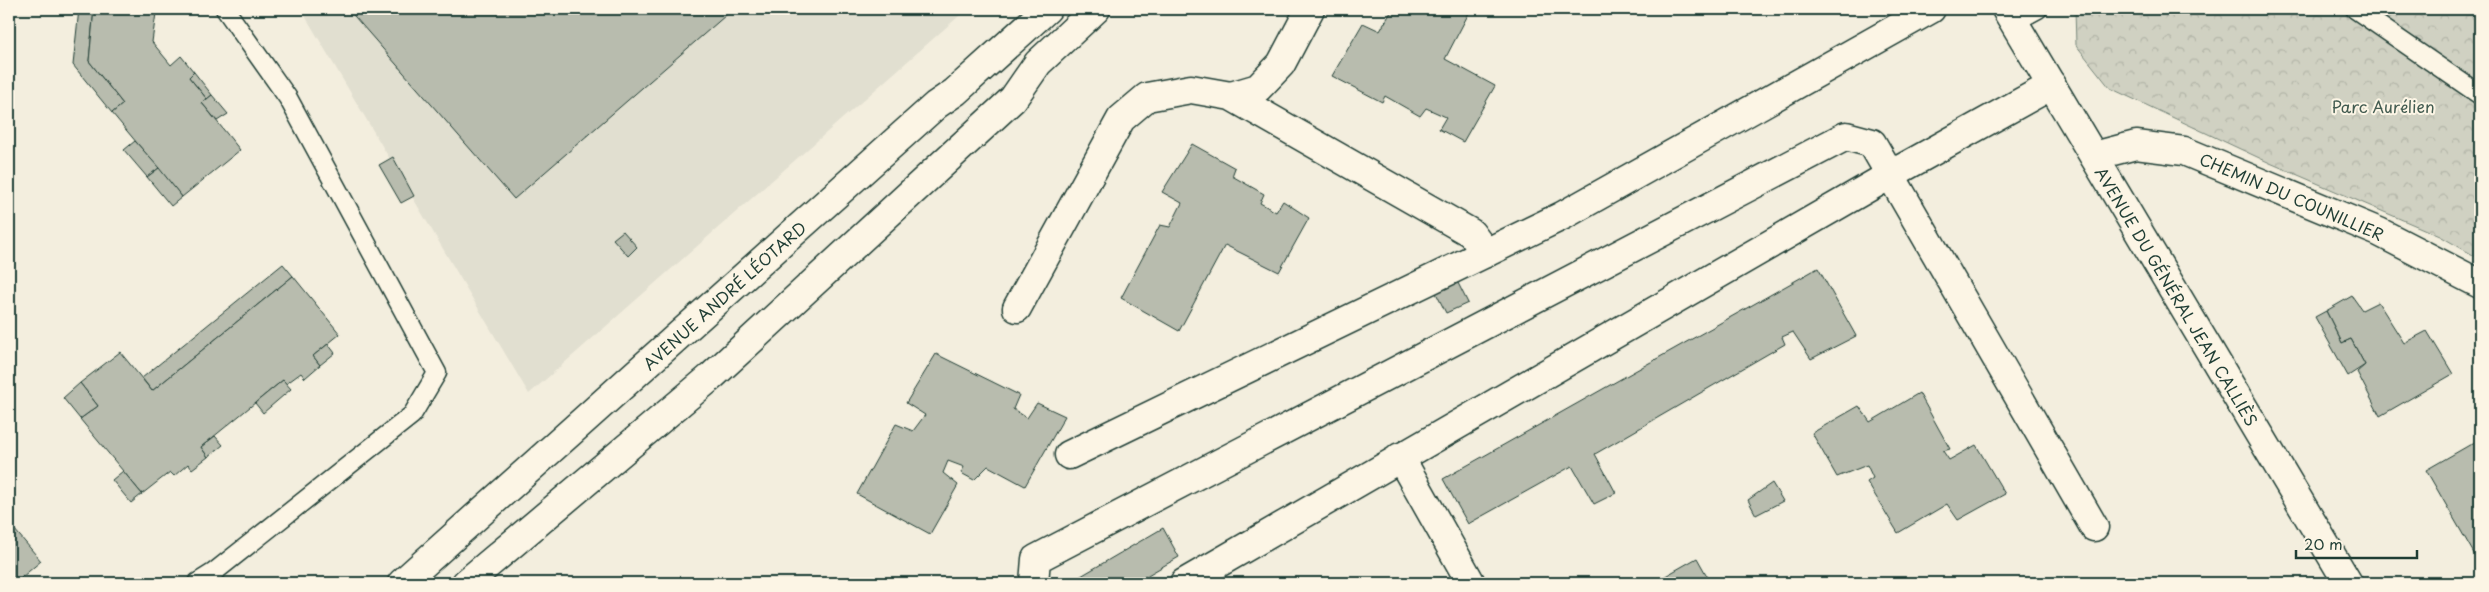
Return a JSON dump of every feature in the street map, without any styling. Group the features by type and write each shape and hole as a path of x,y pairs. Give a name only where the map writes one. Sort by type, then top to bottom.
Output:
{"street":[{"name":"AVENUE ANDRÉ LÉOTARD","path":"402,583 936,105 955,92 1047,9"},
{"path":"466,583 712,376 1013,99 1038,62 1096,9"},
{"path":"1231,96 1258,88 1281,64 1310,9"},
{"path":"1069,455 1562,216 1931,9"},
{"name":"AVENUE DU GÉNÉRAL JEAN CALLIÈS","path":"2010,15 2348,583"},
{"path":"1184,583 1890,175 2052,85"},
{"path":"1017,308 1121,119 1147,96 1191,89 1231,96 1471,233 1486,253"},
{"path":"1034,583 1036,559 1846,136 1872,144 2094,527"},
{"name":"CHEMIN DU COUNILLIER","path":"2094,156 2136,145 2184,151 2379,232 2480,284"},
{"path":"1400,457 1471,583"}],"lane":[{"path":"197,583 213,573 412,415 437,373 288,98 225,9"},
{"path":"2010,15 2038,9"},
{"path":"2355,9 2480,95"}],"shaded area":[{"path":"301,9 967,9 529,394"}],"green space":[{"name":"Parc Aurélien","path":"2075,9 2480,9 2480,259 2440,236 2270,163 2110,88 2076,45"}],"building":[{"path":"79,9 94,9 89,61 123,104 112,113 73,65"},
{"path":"94,9 170,9 169,14 156,13 152,42 171,65 181,56 194,72 189,77 207,99 202,103 240,150 182,197 112,113 123,104 89,61"},
{"path":"348,9 733,9 514,199"},
{"path":"1387,9 1471,9 1445,59 1495,86 1463,142 1439,129 1446,117 1426,108 1420,116 1385,96 1382,102 1332,76 1363,23 1380,31 1391,12"},
{"path":"194,72 212,95 207,99 189,77"},
{"path":"212,95 228,114 217,121 202,103"},
{"path":"135,141 159,168 147,177 124,150"},
{"path":"1192,144 1235,168 1232,176 1264,194 1260,203 1276,212 1283,201 1309,218 1279,272 1225,245 1179,331 1121,298 1160,225 1170,227 1182,203 1162,192"},
{"path":"393,157 414,196 401,203 379,165"},
{"path":"159,168 182,197 171,206 147,177"},
{"path":"623,231 637,247 628,256 613,239"},
{"path":"283,264 293,276 152,391 142,378"},
{"path":"1818,268 1856,336 1811,359 1793,332 1782,337 1785,344 1595,454 1616,493 1594,504 1572,466 1468,524 1443,479"},
{"path":"293,276 340,334 313,356 320,365 305,378 301,373 286,384 283,380 201,447 208,457 192,469 188,464 174,476 170,472 142,494 80,419 98,406 80,383 120,352 152,391"},
{"path":"1457,281 1468,303 1446,313 1436,293"},
{"path":"2352,296 2362,310 2378,302 2404,343 2427,331 2453,374 2380,416 2357,372 2365,365 2351,339 2342,343 2326,311"},
{"path":"2326,311 2342,343 2351,339 2365,365 2348,376 2315,317"},
{"path":"328,344 335,353 320,365 313,356"},
{"path":"936,354 1019,395 1013,409 1027,418 1037,403 1065,416 1025,486 988,466 974,480 961,473 964,467 948,461 943,473 958,485 930,534 857,494 896,424 913,431 925,415 906,403"},
{"path":"283,380 291,389 263,413 255,403"},
{"path":"80,383 98,406 80,419 63,398"},
{"path":"1919,393 1950,449 1943,451 1949,460 1976,445 2005,494 1958,520 1947,504 1898,533 1867,482 1873,478 1867,465 1837,477 1812,433 1859,406 1870,422"},
{"path":"215,436 223,445 208,457 201,447"},
{"path":"2480,439 2480,564 2426,470"},
{"path":"123,471 142,494 131,503 112,480"},
{"path":"1772,483 1783,501 1756,515 1748,500"},
{"path":"9,523 41,561 15,583 9,583"},
{"path":"1163,528 1179,557 1134,583 1069,583"},
{"path":"1697,558 1711,583 1653,583"}]}
